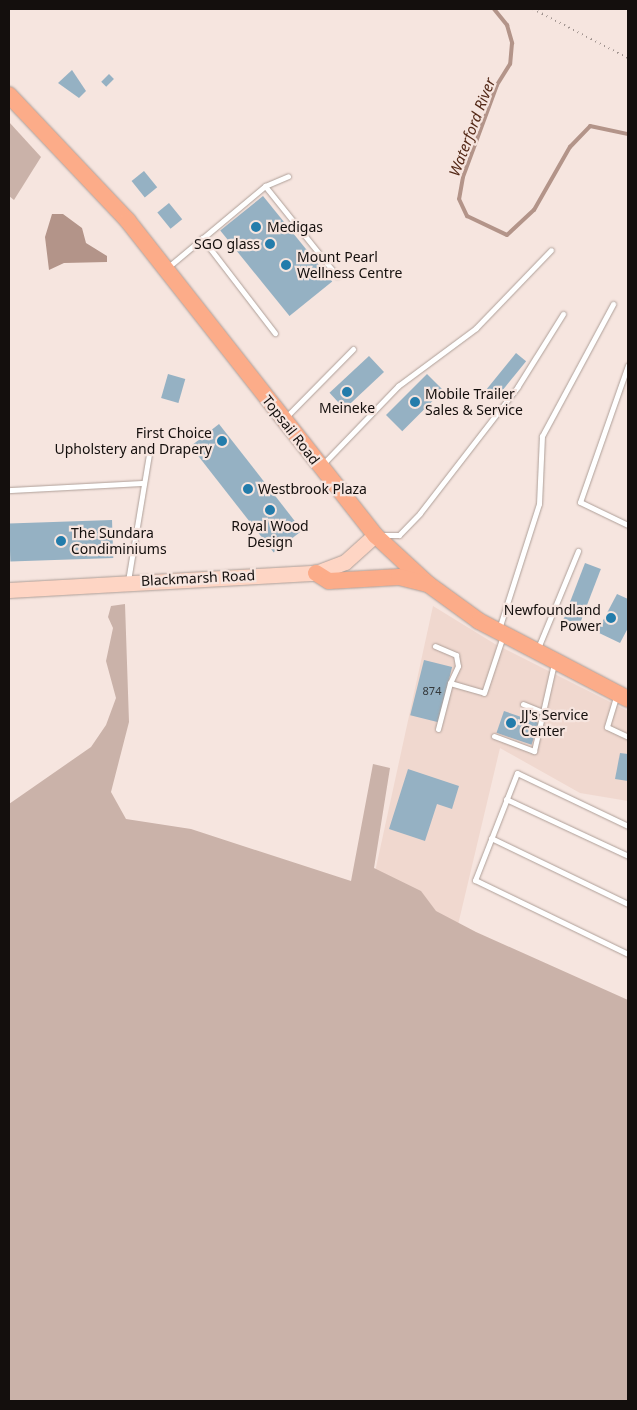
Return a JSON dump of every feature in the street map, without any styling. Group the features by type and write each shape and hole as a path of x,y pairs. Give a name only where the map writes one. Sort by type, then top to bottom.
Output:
{"main road":[{"name":"Topsail Road","path":"9,95 87,174 166,268 282,420 375,535 428,584 501,634 554,663 622,696"},
{"name":"Blackmarsh Road","path":"9,590 316,573 345,562 375,535"},
{"path":"316,573 328,581 399,577 428,584"}],"lane":[{"path":"166,268 265,186 288,176"},
{"path":"265,186 337,276"},
{"path":"202,238 275,333"},
{"path":"320,467 398,386 476,328 552,250"},
{"path":"450,683 484,692 539,504 542,436 613,304"},
{"path":"375,535 398,535 420,513 518,386 563,314"},
{"path":"282,420 353,349"},
{"path":"628,365 580,502 628,525"},
{"path":"128,582 150,448"},
{"path":"9,490 144,483"},
{"path":"536,653 578,551"},
{"path":"435,646 456,655 458,666 450,683 438,729"},
{"path":"494,736 534,750 554,663"},
{"path":"622,696 606,727 628,737"},
{"path":"523,704 542,712"},
{"path":"628,826 517,773 475,880 628,954"},
{"path":"506,799 628,856"},
{"path":"491,838 628,904"}],"path":[{"path":"533,9 628,58"}],"shaded area":[{"path":"9,122 41,157 14,200 9,196"},
{"path":"52,214 63,214 82,228 86,243 107,256 107,262 64,263 49,270 45,237"},
{"path":"125,604 129,722 111,792 126,819 191,829 351,881 373,764 390,768 374,868 421,891 436,911 476,932 628,1000 628,1401 9,1401 9,804 91,747 106,725 116,698 106,661 113,628 108,617 111,606"},
{"path":"433,606 495,644 628,711 628,801 580,793 500,748 457,929 370,895"}],"building":[{"path":"72,70 86,91 79,98 58,83"},
{"path":"109,74 114,79 106,87 101,82"},
{"path":"144,171 157,187 145,197 132,181"},
{"path":"263,196 332,281 289,316 220,231"},
{"path":"169,203 182,219 171,229 157,212"},
{"path":"516,353 526,361 497,398 486,390"},
{"path":"369,356 384,372 345,409 330,393"},
{"path":"168,374 185,379 178,403 161,398"},
{"name":"Mobile Trailer Sales & Service","path":"427,374 443,390 402,431 386,415"},
{"name":"Westbrook Plaza","path":"219,424 302,530 274,553 191,446"},
{"name":"The Sundara Condiminiums","path":"112,520 113,558 10,562 9,524"},
{"path":"585,563 601,569 579,625 563,619"},
{"name":"Newfoundland Power","path":"617,594 628,599 628,628 620,643 597,632"},
{"path":"424,660 452,667 438,722 410,715"},
{"path":"504,711 539,723 531,745 497,733"},
{"path":"620,753 628,754 628,781 615,779"},
{"path":"408,769 459,786 452,809 437,804 425,841 389,829"}],"waterway":[{"name":"Waterford River","path":"494,9 507,25 512,43 510,64 497,85 463,177 459,199 467,216 507,235 534,210 570,147 590,126 628,134"}],"place":[{"name":"Medigas","path":"256,227"},
{"name":"SGO glass","path":"270,244"},
{"name":"Mount Pearl Wellness Centre","path":"286,265"},
{"name":"Meineke","path":"347,392"},
{"name":"Mobile Trailer Sales & Service","path":"415,402"},
{"name":"First Choice Upholstery and Drapery","path":"222,441"},
{"name":"Westbrook Plaza","path":"248,489"},
{"name":"Royal Wood Design","path":"270,510"},
{"name":"The Sundara Condiminiums","path":"61,541"},
{"name":"Newfoundland Power","path":"611,618"},
{"name":"JJ's Service Center","path":"511,723"}]}
